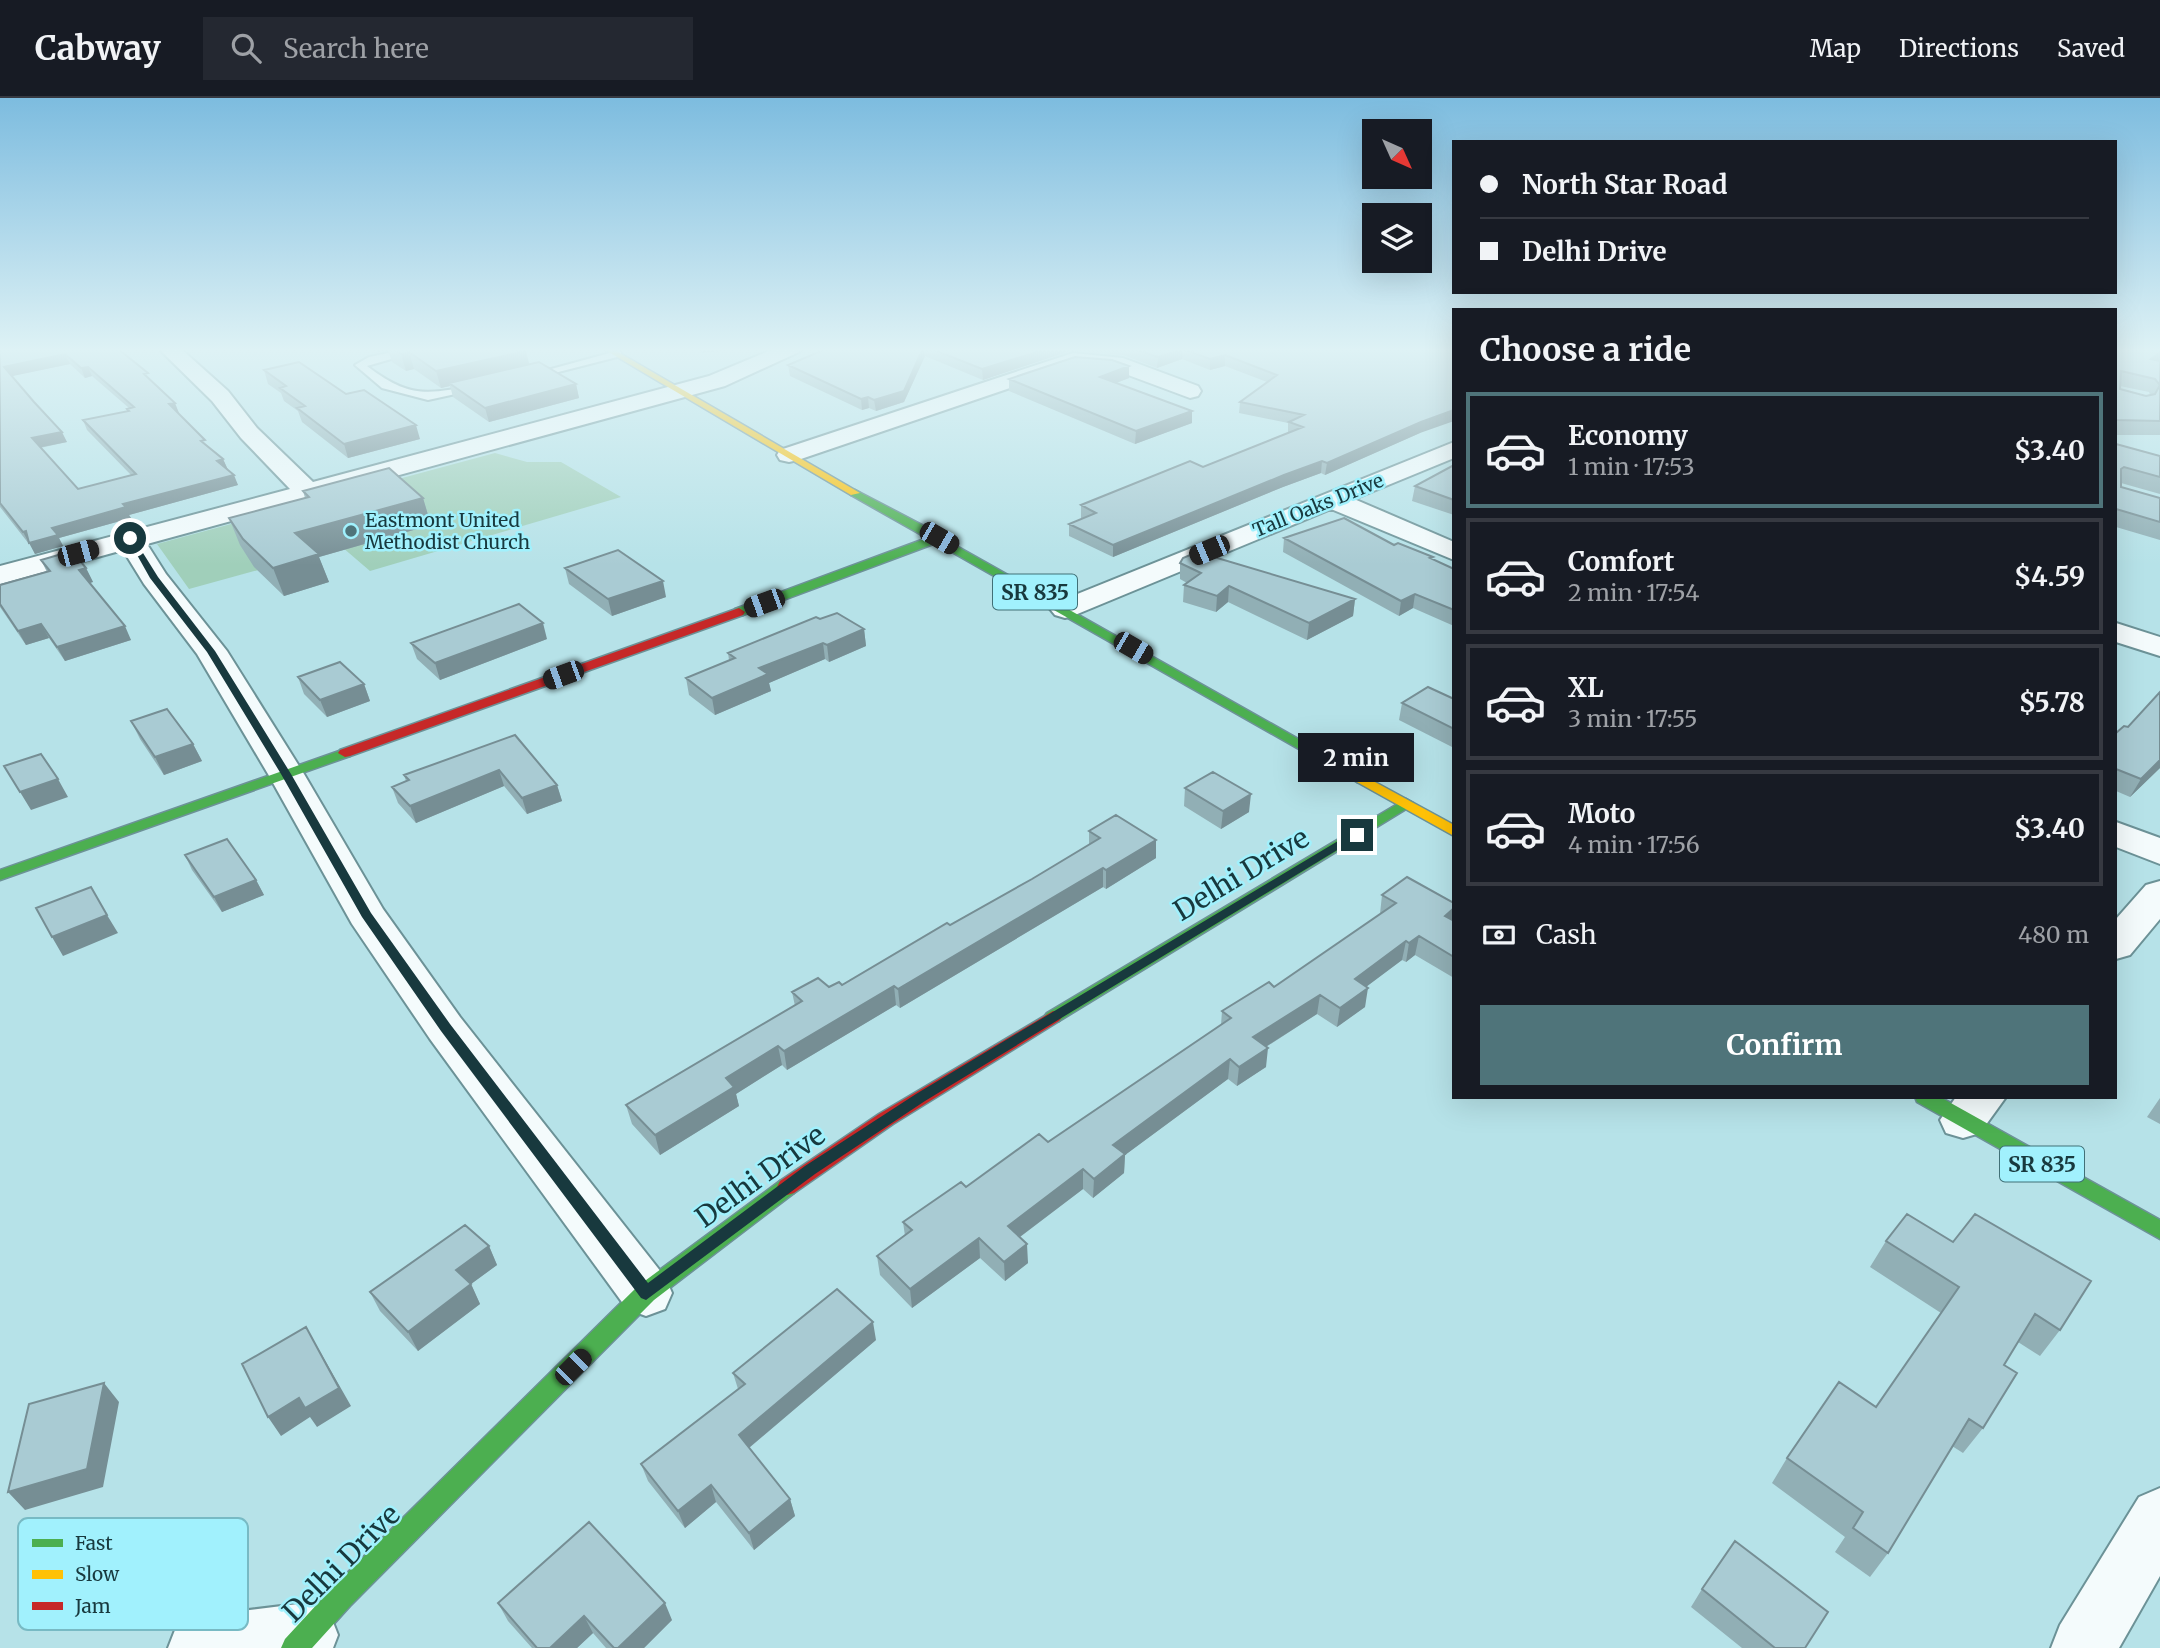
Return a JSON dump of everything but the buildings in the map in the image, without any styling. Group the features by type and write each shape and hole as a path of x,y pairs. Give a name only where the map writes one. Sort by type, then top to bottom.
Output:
{"street":[{"path":"239,420 307,491"},
{"path":"0,575 571,420"},
{"name":"SR 835","path":"729,420 1452,830"},
{"path":"789,456 893,420"},
{"name":"Tall Oaks Drive","path":"1065,609 1452,450"},
{"path":"1331,499 1452,551"},
{"path":"130,538 154,578 211,651 286,774 366,915 446,1028 646,1293"},
{"path":"0,875 939,538"},
{"path":"2117,632 2160,647"},
{"name":"Delhi Drive","path":"300,1642 646,1293 810,1170 920,1097 1406,803"},
{"path":"2117,833 2160,852"},
{"path":"2117,944 2160,894"},
{"name":"SR 835","path":"1933,1099 1973,1108 2160,1230"},
{"path":"2083,1648 2160,1518"},
{"path":"200,1648 300,1642"}],"green space":[{"path":"495,453 527,462 561,462 621,497 370,571 342,547 189,589 157,544"}],"traffic: fast":[{"path":"855,493 1362,779"},
{"path":"739,612 939,538"},
{"path":"0,875 345,753"},
{"path":"1053,1017 1406,803"},
{"path":"1928,1099 2160,1230"},
{"path":"294,1648 341,1597 646,1293 787,1187"}],"traffic: slow":[{"path":"730,420 855,493"},
{"path":"1362,779 1452,830"}],"traffic: jam":[{"path":"345,753 739,612"},
{"path":"787,1187 886,1119 1053,1017"}],"place":[{"name":"Eastmont United Methodist Church","path":"351,531"}],"route":[{"path":"130,538 154,578 211,651 286,774 366,915 446,1028 646,1293 810,1170 920,1097 1357,835"}]}
